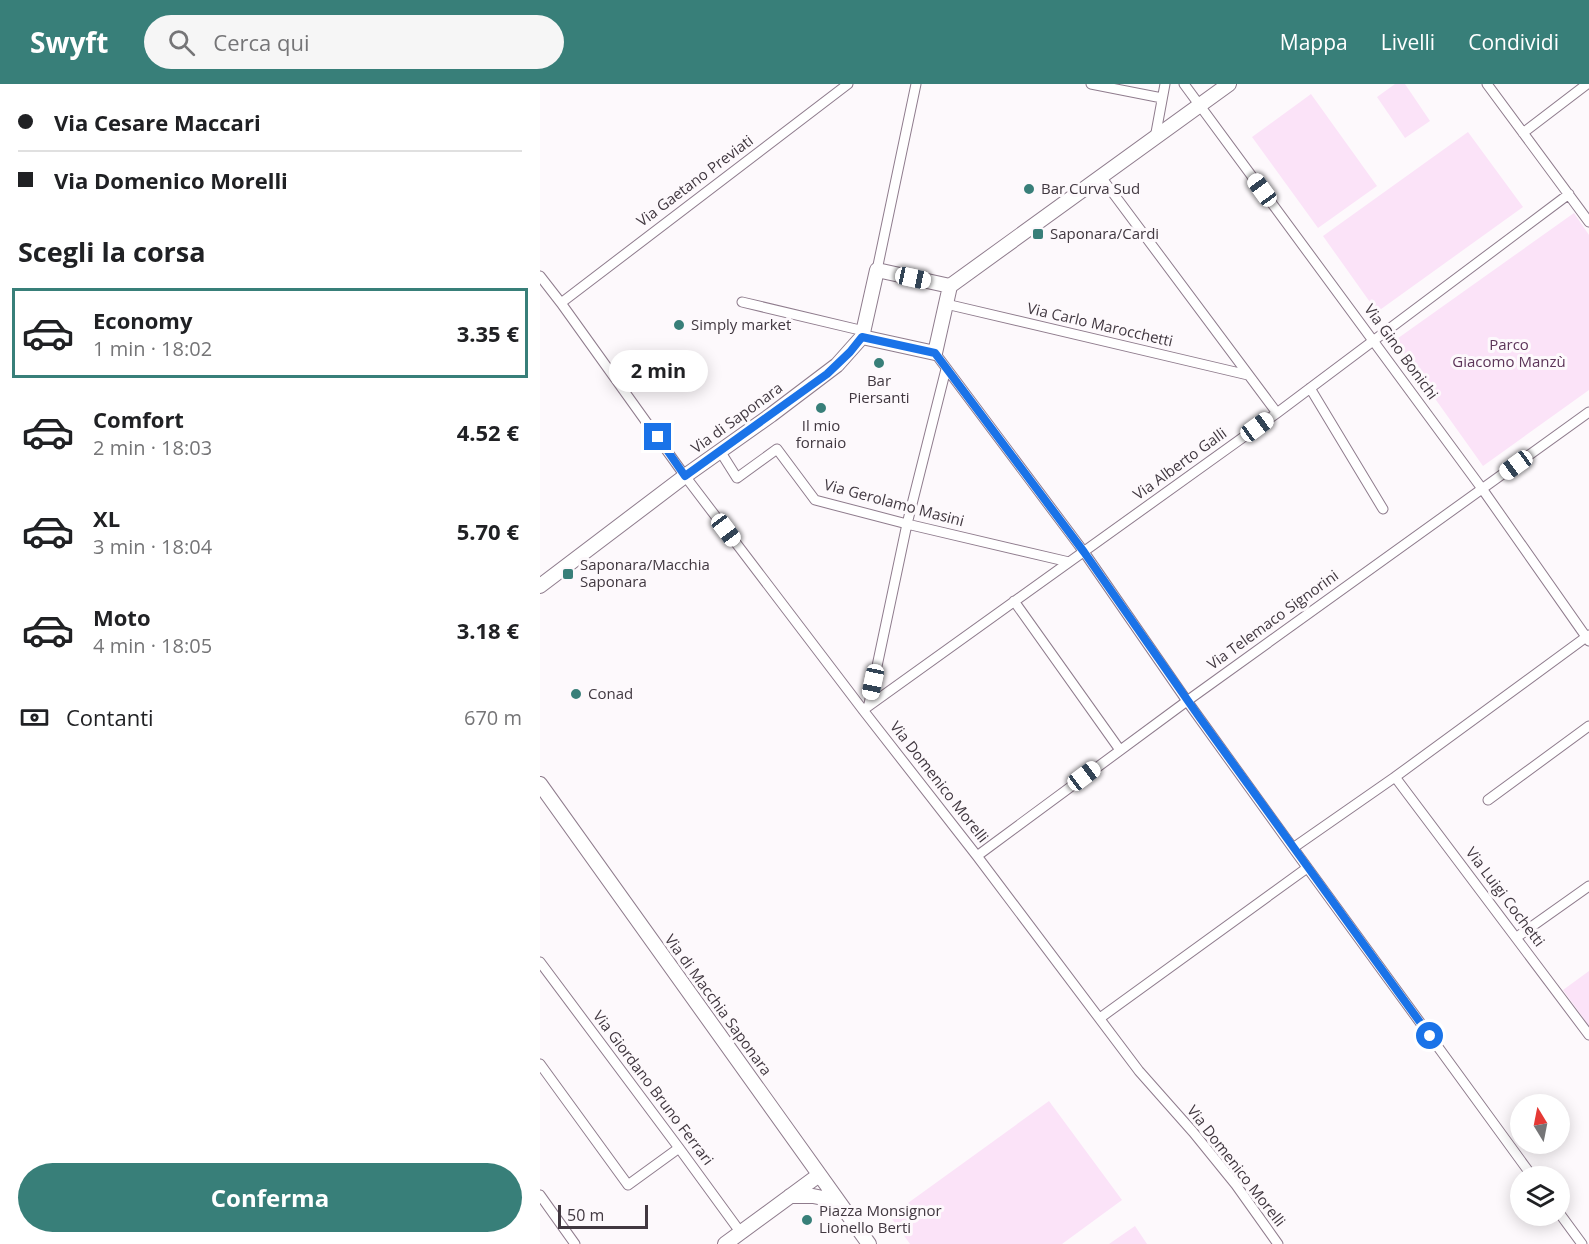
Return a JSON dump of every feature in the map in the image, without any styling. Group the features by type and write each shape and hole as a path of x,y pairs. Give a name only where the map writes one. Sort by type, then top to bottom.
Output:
{"street":[{"name":"Via Gaetano Previati","path":"561,303 848,84"},
{"path":"863,334 916,84"},
{"path":"1091,84 1162,98"},
{"path":"1155,138 1165,84"},
{"name":"Via Gino Bonichi","path":"1184,84 1483,490 1588,638"},
{"path":"935,353 950,286 1229,84"},
{"path":"1487,84 1589,222"},
{"path":"1523,133 1587,84"},
{"path":"1101,177 1276,413"},
{"name":"Via Alberto Galli","path":"866,707 1276,413 1569,194"},
{"path":"877,270 950,286"},
{"name":"Via Domenico Morelli","path":"540,276 685,476 866,707 1138,1071 1193,1132 1236,1185 1278,1244"},
{"path":"742,302 935,353 1084,552 1307,868 1525,1166"},
{"name":"Via Carlo Marocchetti","path":"946,304 1248,375"},
{"name":"Via di Saponara","path":"540,586 685,476 827,374 850,352 863,334"},
{"path":"866,707 907,524 946,369"},
{"path":"1310,388 1383,510"},
{"name":"Via Telemaco Signorini","path":"977,856 1187,700 1589,412"},
{"name":"Via Gerolamo Masini","path":"720,451 736,478 777,449 815,500 1069,562"},
{"path":"1014,601 1120,750"},
{"path":"1293,848 1588,638"},
{"path":"1488,800 1589,726"},
{"name":"Via Luigi Cochetti","path":"1395,777 1589,1035"},
{"name":"Via di Macchia Saponara","path":"540,784 865,1241"},
{"path":"1100,1018 1307,868"},
{"path":"1517,937 1589,886"},
{"name":"Via Giordano Bruno Ferrari","path":"540,962 544,974 679,1148 741,1233"},
{"path":"540,1064 628,1185 679,1148"},
{"path":"726,1244 819,1175"},
{"path":"540,1196 575,1244"},
{"path":"790,1196 813,1196 838,1201"},
{"path":"1569,1226 1582,1244"}],"green space":[{"path":"1395,84 1405,84 1430,121 1405,138 1377,97"},
{"path":"1311,94 1377,186 1318,228 1252,137"},
{"path":"1468,132 1523,207 1377,312 1323,236"},
{"name":"Parco Giacomo Manzù","path":"1574,213 1589,235 1589,390 1483,466 1394,341"},
{"path":"1589,971 1589,1026 1563,990"},
{"path":"1049,1101 1122,1200 1062,1244 910,1244 890,1216"},
{"path":"1135,1226 1147,1244 1109,1244"}],"place":[{"name":"Bar Curva Sud","path":"1029,189"},
{"name":"Saponara/Cardi","path":"1038,234"},
{"name":"Simply market","path":"679,325"},
{"name":"Bar Piersanti","path":"879,363"},
{"name":"Il mio fornaio","path":"821,408"},
{"name":"Saponara/Macchia Saponara","path":"568,574"},
{"name":"Conad","path":"576,694"},
{"name":"Piazza Monsignor Lionello Berti","path":"807,1220"}],"route":[{"path":"658,437 685,476 827,374 862,337 935,353 1084,552 1200,718 1430,1036"}]}
